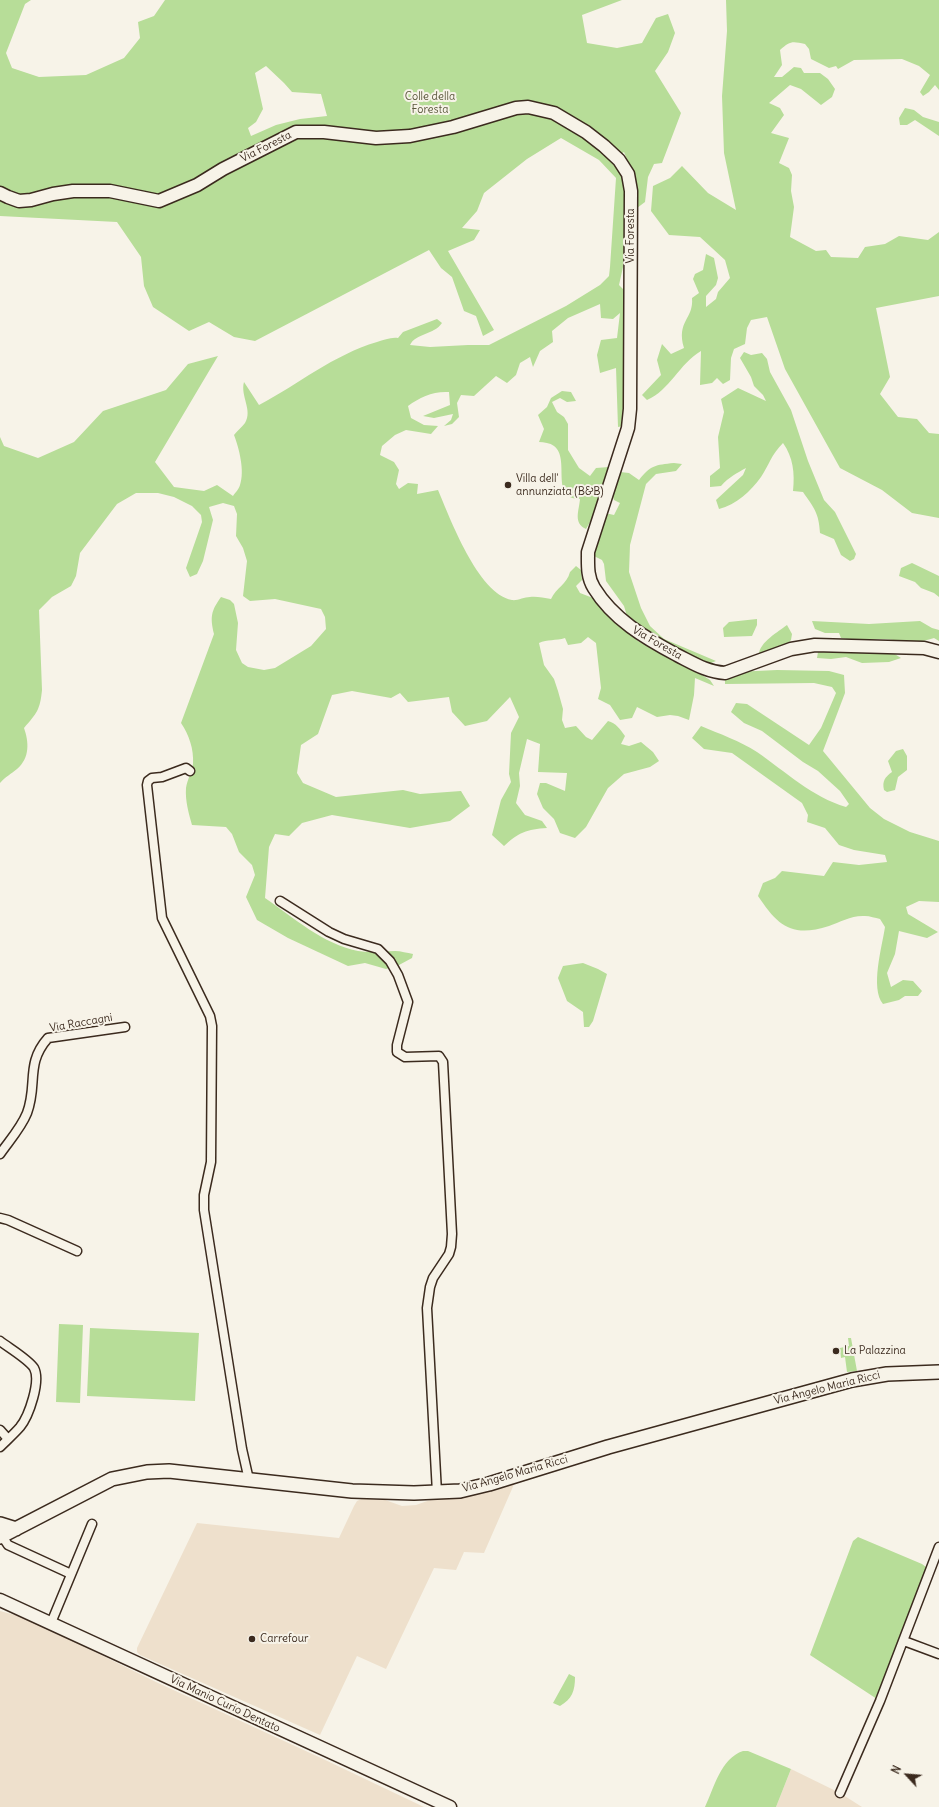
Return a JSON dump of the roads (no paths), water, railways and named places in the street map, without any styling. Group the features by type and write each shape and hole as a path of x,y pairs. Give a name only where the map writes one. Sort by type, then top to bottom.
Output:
{"main road":[{"name":"Via Foresta","path":"0,193 8,198 32,200 53,194 73,191 110,191 159,201 197,185 223,169 296,132 324,132 376,138 410,136 453,127 516,108 537,108 554,113 586,132 619,160 628,174 631,190 630,409 626,434 588,552 588,572 593,587 600,597 635,631 651,642 702,668 714,672 725,673 791,649 815,645 924,648 939,652"},
{"name":"Via Angelo Maria Ricci","path":"1,1532 16,1529 67,1501 112,1479 147,1472 169,1471 352,1491 437,1493 460,1491 489,1484 608,1447 852,1380 887,1374 939,1372"},
{"name":"Via Manio Curio Dentato","path":"0,1600 450,1807"}],"street":[{"path":"190,770 186,768 162,777 152,778 148,780 147,785 162,918 210,1016 212,1026 211,1162 210,1174 204,1195 204,1210 248,1480"},
{"path":"280,901 344,940 378,949 383,953 398,974 408,1002 397,1045 397,1052 405,1057 439,1056 443,1062 452,1234 449,1254 433,1278 428,1295 427,1308 437,1493"},
{"name":"Via Raccagni","path":"0,1154 27,1114 36,1055 48,1038 125,1027"},
{"path":"0,1218 8,1220 77,1250"},
{"path":"0,1341 28,1362 34,1369 36,1377 34,1391 25,1419 20,1427 0,1447"},
{"path":"0,1430 8,1439"},
{"path":"51,1623 92,1524"},
{"path":"1,1532 8,1545 71,1574"},
{"path":"840,1792 880,1701 939,1547"},
{"path":"904,1641 939,1654"}],"place":[{"name":"Villa dell' annunziata (B&B)","path":"508,485"},
{"name":"La Palazzina","path":"836,1351"},
{"name":"Carrefour","path":"252,1639"}],"park label":[{"name":"Colle della Foresta","path":"430,103"}]}
